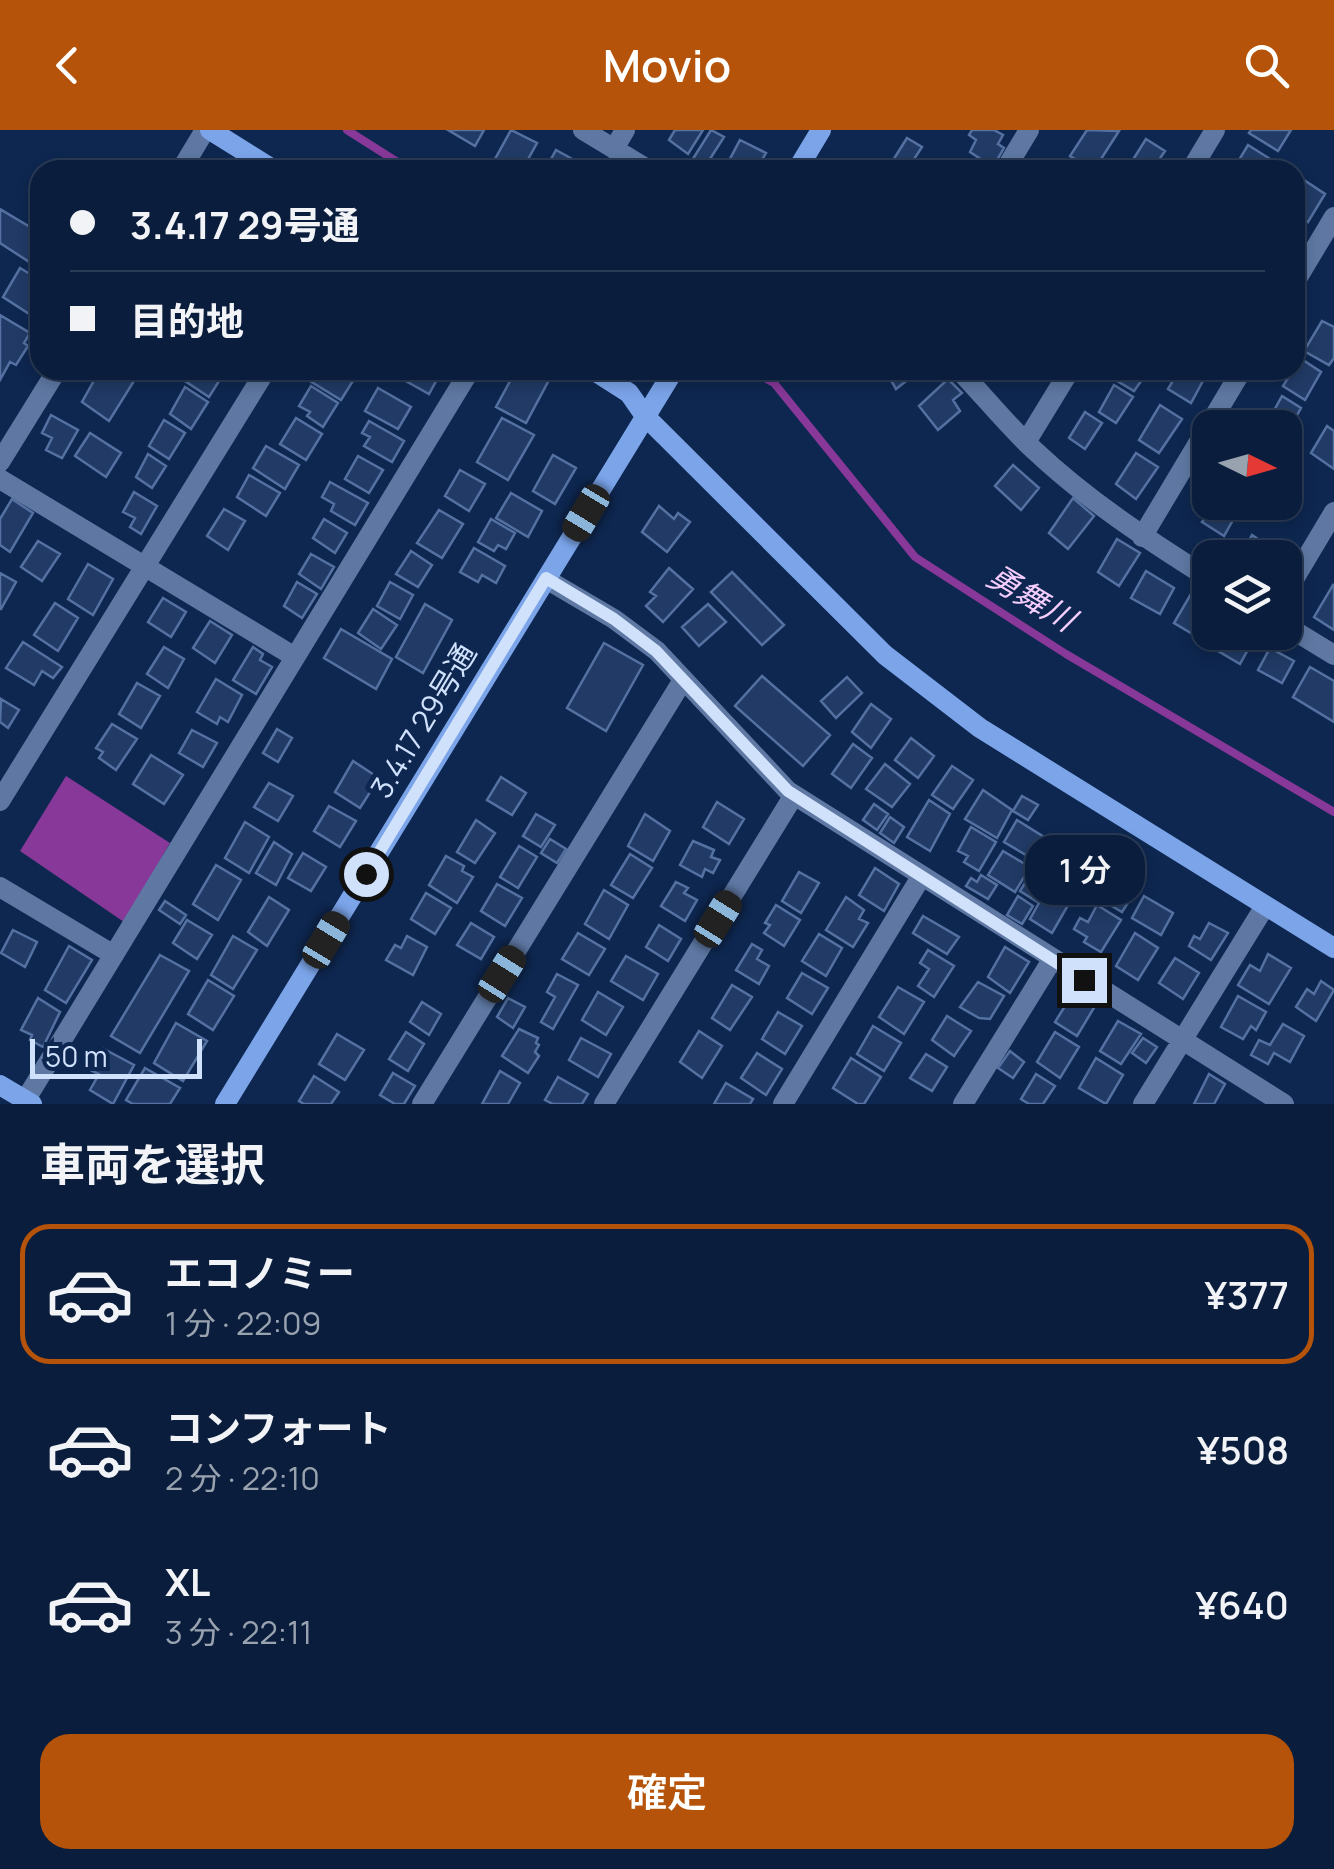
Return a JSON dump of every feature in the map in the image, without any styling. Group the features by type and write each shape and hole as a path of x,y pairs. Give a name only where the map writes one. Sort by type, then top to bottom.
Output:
{"street":[{"path":"188,160 208,130 258,160"},
{"path":"583,130 632,160"},
{"path":"614,149 626,130"},
{"path":"802,160 821,130"},
{"path":"1011,160 1030,130"},
{"path":"1197,160 1215,130"},
{"path":"1305,265 1334,217"},
{"path":"0,462 51,380"},
{"path":"0,801 260,380"},
{"path":"0,1085 27,1103 464,380"},
{"path":"608,380 629,393 645,416 884,655 980,728 1334,948"},
{"name":"3.4.17 29号通","path":"226,1104 668,380"},
{"path":"968,380 1070,482 1142,537 1192,568"},
{"path":"1026,442 1064,380"},
{"path":"1142,537 1236,380"},
{"path":"0,479 295,657"},
{"path":"1302,566 1334,512"},
{"path":"546,578 642,640 794,795 1284,1104"},
{"path":"1302,635 1334,655"},
{"path":"422,1104 683,680"},
{"path":"604,1104 794,795"},
{"path":"783,1104 921,878"},
{"path":"0,886 114,955"},
{"path":"1144,1104 1265,906"},
{"path":"963,1104 1052,960"}],"shaded area":[{"path":"66,776 170,843 124,922 20,851"}],"building":[{"path":"448,130 484,130 475,146"},
{"path":"511,130 537,143 528,160 495,159"},
{"path":"675,130 703,130 688,154 669,140"},
{"path":"711,130 724,137 709,160 692,160"},
{"path":"972,130 994,130 1003,135 998,144 1004,148 997,160 982,160 970,152 976,140 969,135"},
{"path":"1087,130 1119,131 1100,160 1077,160 1070,156"},
{"path":"1291,130 1278,151 1249,133"},
{"path":"907,138 922,147 914,160 893,160"},
{"path":"1146,139 1165,151 1159,160 1133,160"},
{"path":"740,140 766,153 762,160 729,160"},
{"path":"1248,145 1272,160 1239,160"},
{"path":"556,150 574,160 550,160"},
{"path":"1305,181 1325,194 1308,222 1305,220"},
{"path":"0,209 30,227 30,262 0,243"},
{"path":"20,268 30,274 30,315 3,297"},
{"path":"0,315 30,333 24,343 28,346 16,365 10,362 0,380"},
{"path":"1322,321 1334,327 1334,358 1329,365 1305,349"},
{"path":"1305,361 1321,372 1305,400 1283,386 1287,380 1305,380"},
{"path":"94,380 134,381 109,421 82,402"},
{"path":"184,380 220,380 209,397"},
{"path":"311,380 354,380 341,400"},
{"path":"404,380 437,380 429,394"},
{"path":"511,380 549,380 526,423 496,407"},
{"path":"891,380 907,380 896,389"},
{"path":"947,380 962,393 953,400 960,411 938,430 919,406"},
{"path":"1116,380 1142,380 1134,391"},
{"path":"1173,380 1203,380 1191,403 1168,389"},
{"path":"1114,385 1133,397 1116,423 1099,412"},
{"path":"311,386 338,403 323,427 299,406"},
{"path":"185,387 208,402 191,429 170,414"},
{"path":"378,388 411,407 398,429 365,411"},
{"path":"1282,396 1301,408 1300,410 1274,410"},
{"path":"1160,405 1182,419 1159,453 1139,440"},
{"path":"1085,412 1102,423 1085,449 1069,438"},
{"path":"51,415 78,430 62,458 46,450 52,438 42,433"},
{"path":"296,418 322,434 306,460 280,444"},
{"path":"502,418 534,435 508,480 477,462"},
{"path":"164,420 185,433 169,459 149,446"},
{"path":"369,421 404,441 392,462 364,446 370,437 362,433"},
{"path":"1327,426 1334,431 1334,469 1311,453"},
{"path":"90,433 121,453 106,477 75,456"},
{"path":"266,446 299,465 285,489 253,468"},
{"path":"1136,453 1158,467 1136,499 1116,484"},
{"path":"148,454 166,466 152,488 136,477"},
{"path":"553,455 576,468 555,504 533,491"},
{"path":"358,456 383,470 369,493 345,479"},
{"path":"1013,465 1039,488 1021,510 995,486"},
{"path":"460,470 485,484 469,511 445,496"},
{"path":"249,475 280,493 266,516 237,497"},
{"path":"330,482 368,503 355,525 331,511 334,504 322,497"},
{"path":"134,492 157,506 141,534 130,527 135,518 123,512"},
{"path":"511,493 542,511 528,537 496,518"},
{"path":"1073,498 1094,516 1068,549 1049,533"},
{"path":"12,499 33,513 10,552 0,545 0,519"},
{"path":"659,506 674,519 678,513 690,522 667,552 642,532"},
{"path":"224,509 245,521 228,550 207,536"},
{"path":"439,510 463,524 442,558 417,543"},
{"path":"324,519 347,533 335,553 313,538"},
{"path":"491,519 515,533 506,549 498,545 494,551 478,542"},
{"path":"1204,520 1233,520 1224,536"},
{"path":"1117,539 1140,553 1119,586 1098,572"},
{"path":"38,541 60,554 42,581 21,567"},
{"path":"474,548 505,566 496,583 482,575 478,582 460,572"},
{"path":"411,551 432,565 418,587 396,574"},
{"path":"311,554 334,567 321,589 299,574"},
{"path":"88,564 113,579 93,615 68,599"},
{"path":"669,568 693,589 663,622 646,606 656,596 650,592"},
{"path":"1146,571 1174,588 1160,614 1131,598"},
{"path":"732,572 784,625 762,645 711,592"},
{"path":"0,573 16,582 1,609 0,609"},
{"path":"297,582 317,594 302,618 284,606"},
{"path":"390,582 413,595 400,619 377,606"},
{"path":"1334,586 1334,630 1314,617"},
{"path":"1192,592 1192,634 1174,623"},
{"path":"163,598 186,612 171,637 148,622"},
{"path":"55,603 78,618 58,651 34,635"},
{"path":"425,604 452,620 423,673 396,657"},
{"path":"708,604 726,622 699,646 682,627"},
{"path":"373,609 397,625 381,649 358,633"},
{"path":"210,621 232,635 215,663 193,648"},
{"path":"341,629 392,659 376,689 324,658"},
{"path":"23,642 62,667 53,678 42,671 34,685 6,668"},
{"path":"604,643 643,665 606,731 567,708"},
{"path":"164,647 184,659 168,688 147,674"},
{"path":"253,647 263,654 260,660 272,667 256,694 233,680"},
{"path":"1216,650 1248,650 1240,664"},
{"path":"1269,650 1294,661 1282,683 1258,670"},
{"path":"1310,667 1334,681 1334,722 1293,697"},
{"path":"762,676 830,735 803,766 735,706"},
{"path":"847,677 862,693 836,718 821,701"},
{"path":"216,679 242,695 228,722 220,717 217,724 197,712"},
{"path":"137,683 160,696 141,728 119,714"},
{"path":"1,699 19,710 8,728 0,722"},
{"path":"871,704 891,719 871,748 852,732"},
{"path":"112,724 137,739 116,770 99,758 103,752 96,748"},
{"path":"277,729 292,738 278,762 263,753"},
{"path":"192,730 217,743 203,767 179,753"},
{"path":"911,738 934,756 918,778 895,760"},
{"path":"853,744 872,758 851,788 832,774"},
{"path":"151,755 183,775 164,804 133,784"},
{"path":"353,761 379,778 360,808 335,792"},
{"path":"885,764 910,784 892,807 866,789"},
{"path":"952,766 973,780 953,809 932,795"},
{"path":"501,777 526,793 512,815 487,800"},
{"path":"269,783 293,796 278,821 254,807"},
{"path":"983,790 1012,810 997,838 965,819"},
{"path":"1022,796 1038,805 1028,820 1013,811"},
{"path":"929,800 950,814 930,851 907,837"},
{"path":"717,802 744,819 729,844 703,827"},
{"path":"874,804 888,814 877,830 863,820"},
{"path":"329,806 356,821 340,847 314,831"},
{"path":"536,814 555,825 541,847 523,836"},
{"path":"645,814 670,831 653,861 628,846"},
{"path":"890,817 904,827 894,843 880,833"},
{"path":"476,820 495,833 475,863 457,852"},
{"path":"1017,820 1044,837 1031,858 1004,842"},
{"path":"245,822 269,837 249,873 225,858"},
{"path":"971,827 996,842 979,871 964,862 968,856 958,851"},
{"path":"550,839 566,849 557,863 541,853"},
{"path":"693,841 714,850 711,857 720,860 713,873 705,869 702,877 680,865"},
{"path":"274,842 292,854 276,885 256,873"},
{"path":"519,846 537,857 518,888 500,877"},
{"path":"1003,851 1030,867 1015,892 988,875"},
{"path":"303,853 326,867 311,891 288,878"},
{"path":"630,854 652,868 633,898 611,885"},
{"path":"446,856 464,866 462,871 473,877 457,903 429,885"},
{"path":"216,865 241,880 218,920 193,904"},
{"path":"875,868 899,884 884,911 859,895"},
{"path":"1105,868 1138,887 1122,912 1090,893"},
{"path":"1033,870 1074,895 1052,933 1030,919 1039,903 1020,891"},
{"path":"799,872 819,883 801,913 782,901"},
{"path":"981,875 997,885 988,899 966,886 971,878 977,882"},
{"path":"676,882 688,888 684,893 697,900 685,921 661,906"},
{"path":"497,884 522,898 505,926 481,911"},
{"path":"604,890 628,905 609,939 585,924"},
{"path":"426,893 451,908 435,934 411,919"},
{"path":"1018,896 1033,906 1022,924 1007,915"},
{"path":"1144,896 1173,913 1161,935 1132,918"},
{"path":"269,897 289,910 267,946 248,932"},
{"path":"846,897 864,910 859,919 868,923 853,947 826,930"},
{"path":"165,901 186,915 180,924 159,910"},
{"path":"776,905 800,920 784,946 764,933 770,925 765,923"},
{"path":"1097,905 1121,920 1101,952 1084,942 1087,937 1074,929 1080,918 1088,922"},
{"path":"923,916 959,937 947,954 913,933"},
{"path":"187,920 212,935 197,959 173,943"},
{"path":"471,923 494,937 481,959 457,945"},
{"path":"1209,923 1228,933 1211,960 1189,946 1194,936 1200,939"},
{"path":"659,925 681,939 668,961 646,947"},
{"path":"13,930 37,942 25,967 1,953"},
{"path":"578,933 605,949 589,975 562,959"},
{"path":"1135,933 1158,948 1138,980 1116,966"},
{"path":"819,934 842,948 826,976 802,961"},
{"path":"233,936 257,950 233,989 211,975"},
{"path":"407,936 427,947 413,975 386,960 395,945 401,948"},
{"path":"752,944 762,950 757,959 769,966 759,984 736,970"},
{"path":"69,946 92,960 66,1003 45,990"},
{"path":"1005,947 1029,962 1010,993 988,977"},
{"path":"928,950 954,966 934,997 918,986 929,969 920,963"},
{"path":"1268,954 1291,968 1269,1004 1238,985 1250,965 1260,971"},
{"path":"160,955 189,971 140,1053 111,1036"},
{"path":"626,956 658,974 643,1000 611,981"},
{"path":"1175,958 1199,973 1183,999 1159,983"},
{"path":"802,973 828,988 812,1014 787,998"},
{"path":"557,974 578,985 553,1029 541,1022 555,997 547,992"},
{"path":"208,980 234,996 213,1030 188,1014"},
{"path":"1321,981 1334,990 1316,1021 1296,1007 1307,989 1314,994"},
{"path":"978,982 1004,996 990,1019 979,1018 960,1007"},
{"path":"732,985 752,997 730,1030 712,1018"},
{"path":"898,987 924,1002 904,1034 879,1017"},
{"path":"1077,987 1098,1001 1077,1036 1055,1022"},
{"path":"598,992 623,1007 606,1035 582,1020"},
{"path":"1238,996 1266,1012 1256,1030 1251,1026 1243,1039 1221,1027"},
{"path":"38,998 60,1012 43,1047 21,1030"},
{"path":"508,998 525,1007 513,1028 497,1017"},
{"path":"422,1002 441,1014 429,1035 410,1022"},
{"path":"778,1012 802,1026 785,1054 762,1039"},
{"path":"947,1016 971,1031 954,1056 932,1040"},
{"path":"1118,1021 1141,1034 1121,1064 1100,1051"},
{"path":"176,1023 207,1041 183,1081 154,1063"},
{"path":"1283,1024 1304,1036 1290,1062 1274,1053 1268,1064 1251,1055 1259,1040 1270,1045"},
{"path":"873,1026 901,1043 884,1071 857,1054"},
{"path":"519,1029 538,1038 535,1052 539,1056 528,1073 502,1056"},
{"path":"699,1031 722,1046 702,1078 680,1062"},
{"path":"406,1032 424,1044 408,1071 389,1059"},
{"path":"1055,1032 1079,1047 1060,1078 1037,1062"},
{"path":"337,1034 364,1050 345,1080 319,1064"},
{"path":"581,1038 611,1054 598,1077 569,1060"},
{"path":"1143,1038 1157,1047 1146,1063 1132,1053"},
{"path":"104,1049 134,1065 113,1104 90,1090 99,1074 92,1071"},
{"path":"1010,1051 1024,1062 1013,1078 998,1068"},
{"path":"757,1053 782,1069 766,1095 741,1078"},
{"path":"926,1054 947,1067 932,1091 910,1078"},
{"path":"851,1058 881,1077 864,1104 833,1088"},
{"path":"1096,1058 1123,1075 1106,1104 1079,1088"},
{"path":"145,1068 180,1088 170,1104 133,1104 126,1100"},
{"path":"500,1071 520,1083 508,1104 482,1104"},
{"path":"393,1073 415,1086 404,1104 395,1104 380,1095"},
{"path":"1036,1074 1055,1086 1043,1104 1029,1104 1021,1099"},
{"path":"1209,1074 1225,1084 1214,1104 1194,1104"},
{"path":"314,1076 339,1092 331,1104 299,1101"},
{"path":"558,1077 588,1094 582,1104 553,1104 545,1100"},
{"path":"726,1083 753,1099 750,1104 714,1104"}],"waterway":[{"name":"勇舞川","path":"347,130 394,160"},
{"name":"勇舞川","path":"768,380 915,557 1066,654 1334,812"}],"route":[{"path":"366,874 546,578 614,619 656,651 788,791 1084,980"}]}
